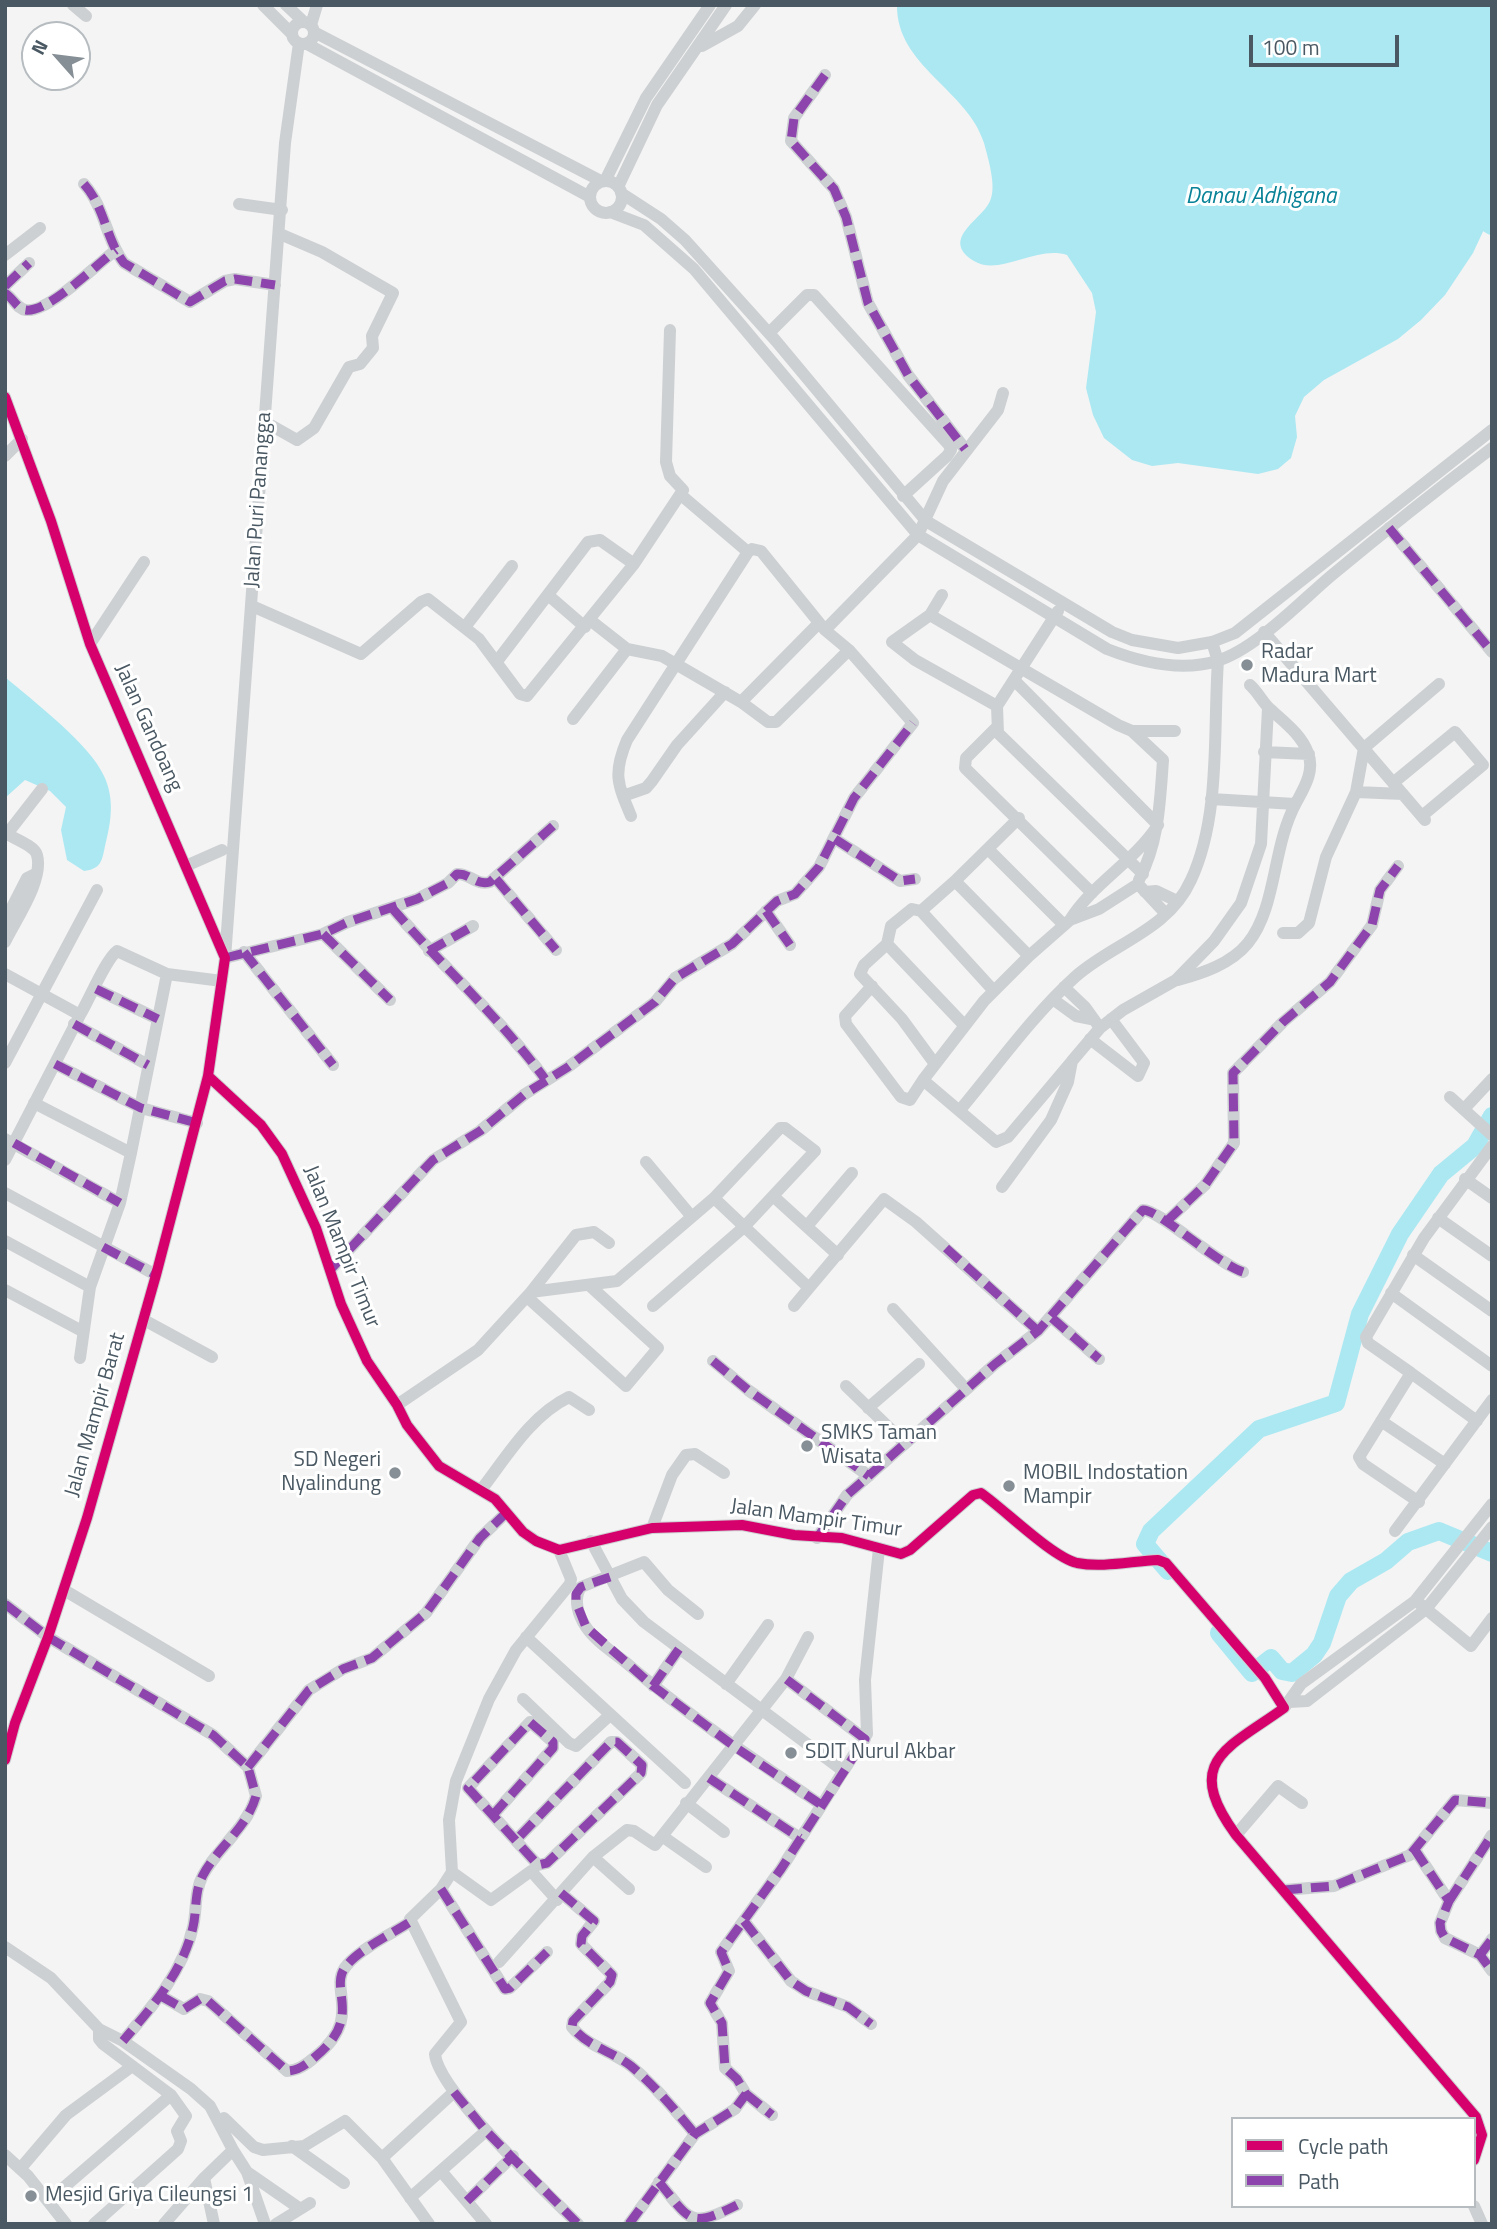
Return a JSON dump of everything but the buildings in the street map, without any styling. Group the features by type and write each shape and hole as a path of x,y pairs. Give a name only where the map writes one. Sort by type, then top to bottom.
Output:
{"street":[{"path":"73,5 86,16"},
{"path":"263,5 299,40 590,197 596,208 644,225 669,246 765,350 918,534 1107,649 1140,661 1177,665 1217,661 1264,632 1490,440"},
{"path":"286,5 310,26 620,190 661,219 685,240 773,337 926,521 1112,632 1150,645 1178,648 1212,642 1235,632 1490,440"},
{"path":"299,40 313,39 310,26 317,5"},
{"path":"610,212 619,205 620,190 657,105 710,5"},
{"path":"590,197 592,190 603,181 646,98 726,5"},
{"path":"687,50 738,26 755,5"},
{"path":"299,40 297,24 310,26"},
{"name":"Jalan Puri Panangga","path":"225,958 288,116 299,40"},
{"path":"825,75 794,118 791,141 834,189 846,217 868,303 908,375 965,449"},
{"path":"84,184 110,230 116,250 124,263 140,275 190,302 225,281 235,279 275,285"},
{"path":"239,204 282,210"},
{"path":"5,255 40,228"},
{"path":"265,422 297,440 314,428 349,367 360,364 373,348 372,336 393,293 322,252 279,234"},
{"path":"5,293 19,308 29,310 44,305 116,250"},
{"path":"5,286 29,263"},
{"path":"765,350 807,295 814,295 949,445 951,450 947,456 903,496"},
{"path":"252,606 361,654 425,600 435,602 498,660 520,694 527,696 634,564 681,495 683,488 670,476 666,462 670,330"},
{"path":"741,702 918,534 943,481 965,449 998,410 1003,393"},
{"name":"Jalan Gandoang","path":"5,397 22,439 90,644 188,865 225,958 208,1076"},
{"path":"5,456 22,439"},
{"path":"681,495 748,552"},
{"path":"1389,527 1492,652"},
{"path":"498,660 591,540 600,540 634,564"},
{"path":"331,1269 433,1160 480,1131 545,1079 568,1067 655,1002 675,978 732,944 777,901 795,894 812,878 835,839 844,812 913,723 849,650 821,627 761,551 752,549 627,740 618,762 616,776 631,816"},
{"path":"90,644 144,562"},
{"path":"465,627 512,566"},
{"path":"548,595 627,649 662,656 676,663 741,702 768,722 776,722 849,650"},
{"path":"942,595 930,615 892,642 915,660 997,706"},
{"path":"1063,603 997,706 997,727 1001,738 1129,860 1142,883 1166,914"},
{"path":"930,615 1132,731 1163,760"},
{"path":"1264,632 1393,783 1424,818 1483,765 1455,732 1393,783"},
{"path":"960,1110 1064,987 1094,962 1150,930 1190,883 1207,831 1211,799 1217,661 1212,642"},
{"path":"573,719 627,649"},
{"path":"1014,680 1158,825"},
{"path":"1283,933 1298,933 1309,923 1326,857 1356,792 1364,748 1439,684"},
{"path":"1176,980 1203,973 1237,955 1249,942 1265,908 1281,838 1307,783 1309,754 1290,726 1268,708 1250,685"},
{"path":"622,796 646,788 677,746 725,692"},
{"path":"1054,1000 1076,1016 1095,1023 1111,1019 1176,980 1214,941 1241,903 1261,845 1268,708"},
{"path":"997,727 966,758 964,765 1092,893"},
{"path":"1067,923 1099,909 1142,883 1158,825 1163,760 1169,731 1132,731"},
{"path":"1264,752 1309,754"},
{"path":"5,942 8,919 27,878 35,874 37,853 6,834 42,789"},
{"path":"1356,792 1403,794"},
{"path":"1211,799 1295,804"},
{"path":"921,911 1019,818"},
{"path":"872,986 845,1016 846,1024 905,1100 910,1100 993,990 1067,923 1092,893 1129,860 1158,825"},
{"path":"225,958 323,934 348,922 393,909 442,886 457,874 483,884 496,879 553,826"},
{"path":"835,839 900,881 915,879"},
{"path":"988,849 1067,923"},
{"path":"188,865 222,850"},
{"path":"1167,1221 1205,1185 1234,1143 1233,1073 1283,1023 1330,982 1372,925 1380,890 1398,866"},
{"path":"496,879 555,950"},
{"path":"955,881 1029,956"},
{"path":"1142,883 1177,901"},
{"path":"5,1063 97,890"},
{"path":"393,909 429,951 491,1012 545,1079"},
{"path":"935,1064 909,1027 862,977 860,969 887,944 891,926 912,909 921,911 993,990"},
{"path":"766,911 790,944"},
{"path":"429,951 473,926"},
{"path":"323,934 390,1000"},
{"path":"887,944 964,1026"},
{"path":"5,1160 9,1141 34,1103 96,989 110,956 117,951 167,974 222,981"},
{"path":"244,952 333,1065"},
{"path":"5,974 41,994 148,1065"},
{"path":"79,1358 90,1287 120,1203 167,974"},
{"path":"923,1080 996,1142 1001,1143 1090,1039 1095,1023 1085,1007 1064,987"},
{"path":"96,989 158,1019"},
{"path":"1090,1039 1138,1076 1144,1063 1111,1019"},
{"path":"1002,1187 1051,1120 1068,1082 1072,1061"},
{"path":"55,1064 141,1108 197,1123"},
{"name":"Jalan Mampir Barat","path":"5,1760 10,1720 48,1637 64,1590 144,1320 208,1076"},
{"name":"Jalan Mampir Timur","path":"208,1076 261,1125 282,1154 331,1269 341,1304 367,1361 397,1405 407,1425 439,1466 481,1490 536,1541 559,1550 652,1528 742,1525 817,1538 842,1538 901,1554 910,1550 973,1495 981,1493 1058,1553 1075,1562 1094,1564 1158,1560 1166,1563 1287,1705"},
{"path":"1464,1109 1492,1079"},
{"path":"1450,1097 1488,1135 1465,1179 1413,1255 1366,1341 1477,1421"},
{"path":"34,1103 131,1153"},
{"path":"529,1294 617,1281 714,1198 782,1127 815,1151 744,1227 653,1307"},
{"path":"9,1141 120,1203"},
{"path":"646,1162 692,1217"},
{"path":"807,1226 852,1173"},
{"path":"1465,1179 1492,1198"},
{"path":"5,1193 156,1275"},
{"path":"773,1196 838,1255"},
{"path":"714,1198 809,1288"},
{"path":"794,1306 884,1199 916,1222 1038,1331"},
{"path":"817,1538 847,1495 1052,1318 1143,1210 1150,1209 1207,1254 1228,1267 1243,1272"},
{"path":"1438,1218 1492,1256"},
{"path":"397,1405 478,1350 529,1294 576,1235 594,1232 609,1243"},
{"path":"5,1241 90,1287"},
{"path":"1413,1255 1492,1311"},
{"path":"529,1294 626,1386 659,1349 589,1285"},
{"path":"5,1290 82,1331"},
{"path":"1391,1293 1492,1366"},
{"path":"893,1309 967,1389"},
{"path":"1052,1318 1099,1359"},
{"path":"144,1320 212,1357"},
{"path":"713,1361 869,1476"},
{"path":"869,1408 919,1364"},
{"path":"1411,1373 1361,1450 1361,1461 1419,1502"},
{"path":"846,1386 905,1443"},
{"path":"481,1490 524,1434 559,1402 569,1397 589,1410"},
{"path":"1395,1531 1492,1400"},
{"path":"1381,1420 1445,1464"},
{"path":"652,1528 672,1475 686,1455 695,1454 724,1473"},
{"path":"1476,2154 1482,2135 1476,2117 1236,1835 1213,1798 1213,1770 1230,1745 1287,1705 1301,1684 1415,1601 1492,1504"},
{"path":"248,1767 309,1690 343,1669 372,1657 426,1613 480,1538 506,1513"},
{"path":"1287,1705 1307,1701 1426,1609 1492,1527"},
{"path":"590,1541 630,1607 679,1648 842,1770"},
{"path":"772,2115 746,2094 740,2082 725,2068 722,2023 710,2003 729,1972 721,1952 865,1739 868,1730 865,1680 879,1549"},
{"path":"559,1550 571,1579 570,1584 526,1637 505,1667 489,1699 449,1819 452,1872 441,1889 411,1915 410,1922 460,2018 459,2027 435,2054 453,2092 486,2131 578,2224"},
{"path":"698,1614 668,1590 643,1562 581,1587 576,1602 586,1627 653,1686 735,1747 820,1804"},
{"path":"64,1590 209,1676"},
{"path":"1415,1601 1471,1646 1491,1619"},
{"path":"5,1604 48,1637 213,1735 248,1767 256,1796 232,1840 216,1855 202,1877 195,1900 193,1927 161,1996 123,2041"},
{"path":"726,1684 768,1625"},
{"path":"526,1637 685,1783"},
{"path":"499,1962 593,1857 629,1829 653,1846 735,1747 786,1679 808,1637"},
{"path":"653,1686 679,1648"},
{"path":"786,1679 865,1739"},
{"path":"523,1699 572,1745 582,1744 610,1715"},
{"path":"462,1785 528,1724 533,1723 542,1731 553,1742 553,1748 493,1815"},
{"path":"462,1785 517,1839 538,1865 547,1863 641,1773 642,1765 617,1742 611,1742 517,1839"},
{"path":"709,1778 800,1838"},
{"path":"1236,1835 1278,1786 1302,1803"},
{"path":"1284,1890 1334,1886 1415,1850 1455,1800 1492,1803"},
{"path":"686,1803 724,1832"},
{"path":"1492,1835 1449,1901 1440,1923 1445,1938 1480,1955 1492,1971"},
{"path":"662,1836 706,1867"},
{"path":"1415,1850 1449,1901"},
{"path":"593,1857 629,1889"},
{"path":"452,1872 491,1900 527,1871 536,1874 559,1896 594,1921 582,1936 581,1944 612,1975 610,1982 573,2021 572,2027 589,2043 630,2065 665,2098 695,2134"},
{"path":"441,1889 505,1989 510,1988 547,1952"},
{"path":"744,1921 791,1981 806,1991 848,2007 871,2024"},
{"path":"161,1996 184,2009 200,1999 208,2001 287,2071 297,2069 334,2040 339,2031 344,2008 340,1980 347,1964 410,1922"},
{"path":"1480,1955 1492,1939"},
{"path":"5,1947 51,1978 99,2029 123,2041 170,2072 210,2106 247,2172 265,2224"},
{"path":"94,2224 182,2145 177,2131 186,2116 171,2095 103,2044 99,2039 99,2029"},
{"path":"20,2169 66,2115 131,2067"},
{"path":"382,2158 453,2092"},
{"path":"629,2224 695,2134 734,2109 746,2094"},
{"path":"48,2201 171,2095"},
{"path":"223,2118 259,2150 304,2146 345,2121 382,2158 429,2224"},
{"path":"410,2198 486,2131"},
{"path":"292,2146 344,2183"},
{"path":"166,2223 204,2178 233,2150"},
{"path":"5,2155 66,2224"},
{"path":"467,2201 513,2156"},
{"path":"441,2171 486,2224"},
{"path":"247,2172 305,2206 276,2224"},
{"path":"204,2178 214,2224"},
{"path":"659,2182 689,2217 698,2223 709,2222 737,2205"},
{"path":"1475,2208 1482,2224"}],"water":[{"name":"Danau Adhigana","path":"897,5 1492,5 1492,214 1473,253 1445,295 1421,320 1398,339 1324,380 1304,397 1295,416 1297,437 1291,458 1278,469 1258,474 1178,463 1152,466 1132,460 1104,438 1093,415 1086,388 1096,312 1092,293 1067,255 1043,254 984,265 964,253 962,237 986,208 992,195 986,149 976,124 964,108 908,45 900,26"},
{"path":"5,677 87,750 104,776 110,793 110,820 102,860 94,868 84,871 67,860 61,830 66,807 50,791 25,780 5,798"}],"waterway":[{"path":"1487,223 1492,226"},
{"path":"1168,1571 1145,1544 1151,1531 1259,1429 1336,1403 1360,1314 1400,1234 1441,1174 1475,1146 1492,1116"},
{"path":"1219,1633 1252,1673 1271,1658 1282,1671 1292,1673 1314,1655 1322,1643 1338,1596 1351,1581 1386,1561 1408,1542 1439,1531 1492,1553"}],"marked path":[{"path":"825,75 794,118 791,141 834,189 846,217 868,303 908,375 965,449"},
{"path":"84,184 97,203 113,244 124,263 190,302 225,281 235,279 275,285"},
{"path":"5,293 23,309 35,309 59,296 116,250"},
{"path":"5,286 29,263"},
{"path":"1389,528 1492,652"},
{"path":"331,1269 433,1160 480,1131 525,1094 568,1067 655,1002 675,978 732,944 777,901 795,894 819,867 854,798 913,723"},
{"path":"225,958 323,934 348,922 417,899 448,883 457,874 480,882 490,882 553,826"},
{"path":"835,839 900,881 915,879"},
{"path":"1167,1221 1205,1185 1234,1143 1233,1073 1283,1022 1330,982 1372,925 1380,890 1398,866"},
{"path":"496,879 556,950"},
{"path":"393,909 509,1035 545,1079"},
{"path":"766,911 790,945"},
{"path":"429,951 473,926"},
{"path":"323,934 390,1000"},
{"path":"244,952 333,1065"},
{"path":"96,989 158,1019"},
{"path":"74,1024 148,1065"},
{"path":"55,1064 141,1108 197,1123"},
{"path":"14,1143 120,1203"},
{"path":"817,1538 847,1495 995,1364 1038,1331 1143,1210 1161,1218 1243,1272"},
{"path":"103,1247 156,1275"},
{"path":"946,1248 1038,1331"},
{"path":"1052,1318 1099,1359"},
{"path":"713,1361 748,1390 869,1476"},
{"path":"248,1767 309,1690 343,1669 372,1658 426,1613 480,1538 506,1513"},
{"path":"610,1577 581,1587 576,1594 576,1602 586,1627 653,1686 735,1747 820,1804"},
{"path":"5,1604 48,1637 213,1735 248,1767 256,1796 246,1818 203,1875 188,1943 174,1974 123,2041"},
{"path":"653,1686 679,1649"},
{"path":"629,2224 695,2134 735,2109 746,2094 737,2079 725,2068 722,2023 710,2003 729,1971 721,1952 781,1869 865,1739 786,1679"},
{"path":"493,1815 553,1748 553,1742 530,1722 468,1788 538,1865 547,1863 641,1773 642,1765 617,1742 611,1742 517,1839"},
{"path":"709,1778 800,1838"},
{"path":"1284,1890 1334,1886 1410,1855 1455,1800 1492,1803"},
{"path":"1449,1901 1492,1835"},
{"path":"1415,1850 1449,1901 1440,1923 1445,1938 1480,1955 1492,1971"},
{"path":"441,1889 505,1989 510,1988 547,1952"},
{"path":"561,1893 594,1921 582,1936 581,1944 612,1975 610,1982 573,2021 572,2027 585,2039 631,2066 657,2090 695,2134"},
{"path":"744,1921 791,1981 806,1991 848,2007 871,2024"},
{"path":"161,1996 184,2009 200,1999 208,2001 287,2071 295,2070 315,2057 339,2029 342,2016 340,1983 347,1965 368,1947 410,1922"},
{"path":"1480,1955 1492,1939"},
{"path":"454,2092 486,2131 578,2224"},
{"path":"746,2094 772,2115"},
{"path":"467,2201 513,2156"},
{"path":"659,2182 685,2213 692,2217 709,2217 737,2205"}],"cycle path":[{"path":"5,397 51,521 90,644 225,958 208,1076 156,1275 87,1518 48,1637 15,1723 5,1760"},
{"path":"208,1076 261,1125 282,1154 316,1228 341,1304 367,1361 397,1405 407,1425 439,1466 495,1499 523,1532 536,1541 559,1550 652,1528 742,1525 794,1535 842,1538 901,1554 910,1550 973,1495 981,1493 1055,1552 1077,1563 1107,1565 1158,1560 1166,1563 1265,1678 1284,1708 1245,1735 1218,1759 1212,1773 1213,1790 1220,1810 1236,1835 1476,2117"},
{"path":"1476,2117 1482,2135 1476,2154"}],"place":[{"name":"Radar Madura Mart","path":"1247,665"},
{"name":"SMKS Taman Wisata","path":"807,1446"},
{"name":"SD Negeri Nyalindung","path":"395,1473"},
{"name":"MOBIL Indostation Mampir","path":"1009,1486"},
{"name":"SDIT Nurul Akbar","path":"791,1753"},
{"name":"Mesjid Griya Cileungsi 1","path":"31,2196"}]}
